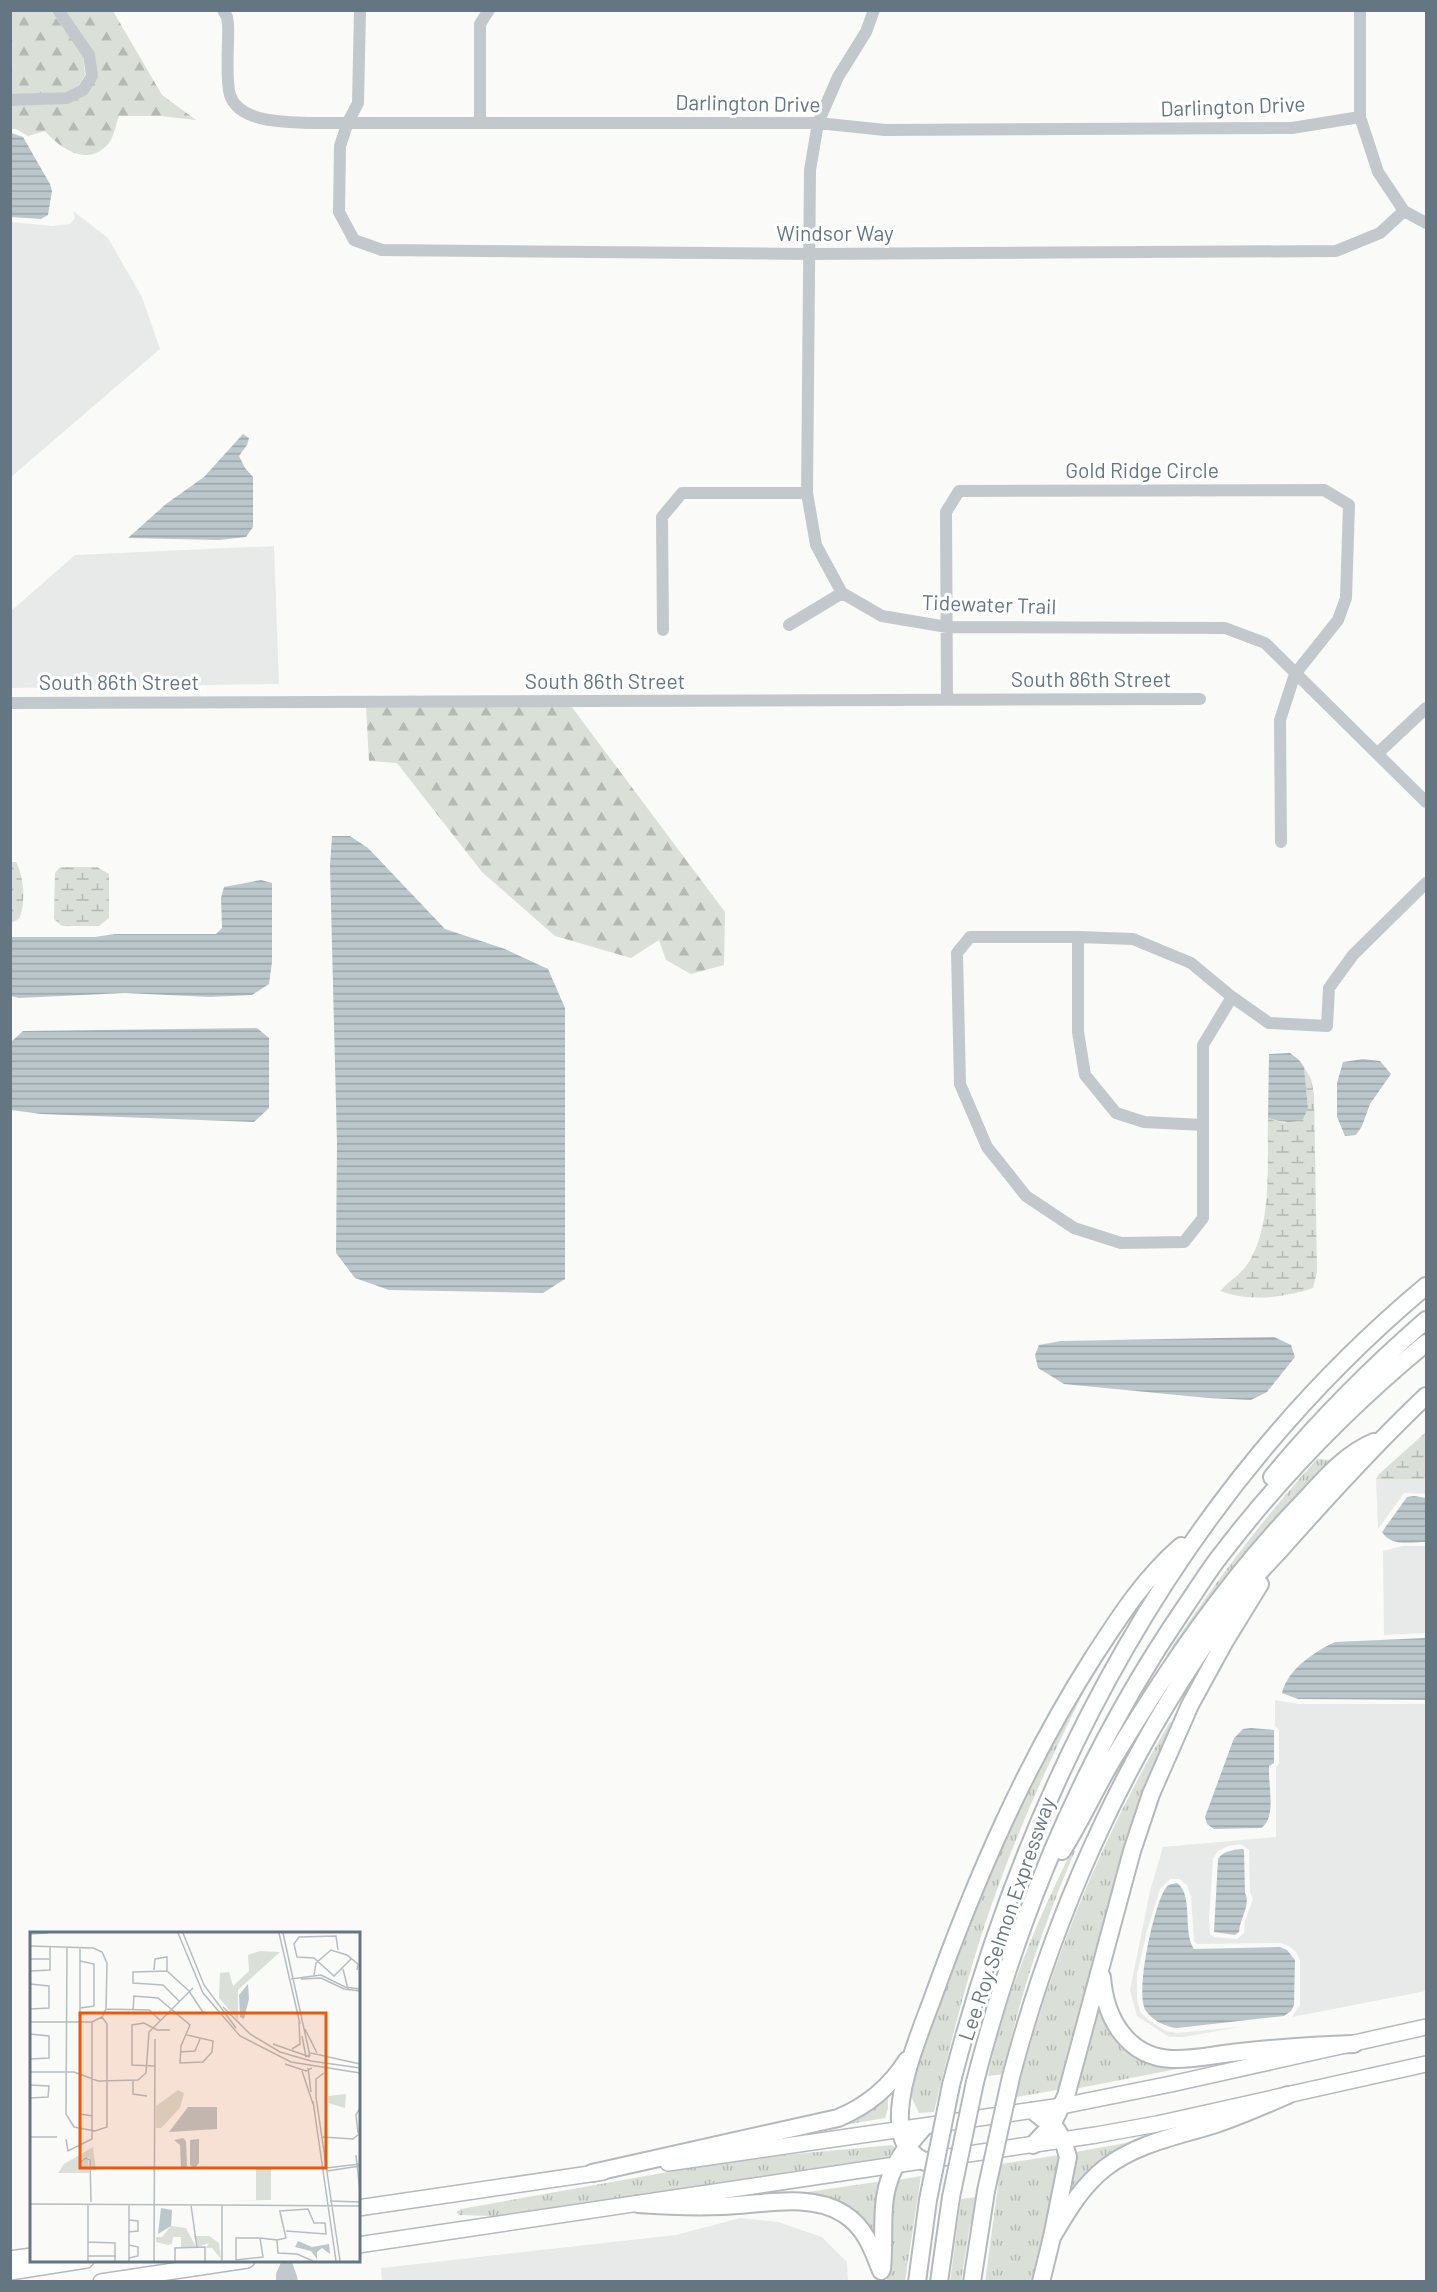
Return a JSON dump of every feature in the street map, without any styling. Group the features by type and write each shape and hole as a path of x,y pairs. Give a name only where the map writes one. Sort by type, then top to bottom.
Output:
{"highway":[{"name":"Lee Roy Selmon Expressway","path":"917,2282 928,2200 951,2085 974,2005 1001,1921 1035,1830 1079,1732 1130,1637 1200,1530 1258,1455 1354,1350 1426,1286"},
{"path":"939,2282 951,2197 975,2082 1004,1980 1068,1815 1118,1716 1157,1649 1223,1552 1296,1458 1316,1426 1386,1356 1426,1320"},
{"path":"1296,1458 1426,1343"},
{"path":"1041,1881 1071,1837 1111,1761 1148,1702 1190,1639 1241,1571 1273,1532 1351,1462 1385,1435 1426,1396"},
{"path":"972,2282 986,2192 1011,2077 1041,1973 1081,1870 1126,1776 1191,1665 1245,1588 1351,1462"},
{"path":"925,2162 907,2147 901,2130 902,2097 916,2044 958,1926 993,1844 1044,1739 1098,1650 1161,1563 1200,1530"},
{"path":"1034,2145 1052,2125 1062,2106 1138,1832 1173,1740 1216,1657 1280,1549"},
{"path":"1101,1971 1104,1997 1113,2021 1131,2043 1153,2056 1178,2059 1354,2043"},
{"path":"592,2174 817,2124 849,2113 867,2103 890,2084 916,2044"},
{"path":"1052,2237 1077,2196 1099,2173 1122,2157 1138,2148 1217,2123 1288,2095"},
{"path":"1033,2111 1052,2125 1063,2140 1068,2157 1041,2282"},
{"path":"881,2276 886,2194 895,2167 907,2147 924,2127"},
{"path":"638,2205 718,2207 795,2202 822,2205 845,2214 860,2228 870,2243 881,2276"}],"main road":[{"path":"360,2208 1033,2111 1171,2084 1426,2027"},
{"path":"360,2245 1034,2145 1157,2124 1426,2064"},
{"path":"10,2259 30,2256"},
{"path":"10,2272 73,2262"},
{"path":"102,2282 234,2262"}],"street":[{"path":"10,100 67,98 82,90 92,76 89,55 58,10"},
{"name":"Darlington Drive","path":"223,10 228,24 231,96 243,111 279,121 818,123 885,130 1292,128 1360,117"},
{"name":"Windsor Way","path":"360,10 358,103 348,122 340,146 339,212 354,240 382,250 810,254 1336,251 1380,233 1404,212"},
{"path":"480,123 480,24 489,10"},
{"path":"789,625 842,593 816,545 807,493 810,170 818,123 838,76 866,32 874,10"},
{"path":"1360,10 1360,117 1378,172 1404,212 1426,223"},
{"name":"Gold Ridge Circle","path":"947,700 946,512 959,491 1324,490 1349,505 1346,598 1338,620 1295,674"},
{"path":"663,630 662,517 682,493 807,493"},
{"name":"Tidewater Trail","path":"842,593 882,616 947,627 1226,628 1265,643 1426,802"},
{"path":"1281,842 1281,720 1295,674"},
{"name":"South 86th Street","path":"10,703 1200,699"},
{"path":"1378,753 1426,708"},
{"path":"1232,997 1203,1045 1203,1218 1184,1242 1121,1243 1074,1228 1026,1196 987,1148 960,1084 957,953 970,938 1133,939 1191,963 1232,997 1269,1023 1327,1026 1329,988 1353,955 1426,883"},
{"path":"1078,937 1078,1032 1085,1075 1116,1113 1144,1122 1203,1125"},
{"path":"282,2282 286,2263"},
{"path":"286,2263 292,2274 292,2282"}],"shaded area":[{"path":"11,133 23,137 50,184 52,191 48,215 41,219 11,217"},
{"path":"73,211 108,238 142,297 160,349 11,477 11,222 52,226 70,224 75,218"},
{"path":"243,434 249,438 239,456 253,477 253,527 246,537 219,540 128,538 166,504 204,477"},
{"path":"274,546 279,684 11,688 11,611 75,555"},
{"path":"332,836 350,836 368,848 445,929 505,949 548,969 565,1008 565,1279 543,1293 389,1290 355,1278 336,1253 337,1143 330,866"},
{"path":"261,880 272,883 272,962 269,984 252,995 210,997 125,993 19,998 11,996 11,937 216,934 222,928 221,898 224,887"},
{"path":"257,1028 269,1038 269,1108 254,1122 41,1114 11,1110 11,1042 23,1031"},
{"path":"1290,1053 1304,1067 1308,1108 1303,1119 1294,1122 1277,1121 1268,1118 1269,1054"},
{"path":"1363,1059 1380,1061 1391,1074 1370,1104 1356,1135 1345,1136 1337,1117 1337,1083 1343,1062"},
{"path":"1274,1337 1291,1345 1295,1357 1267,1392 1251,1400 1064,1384 1038,1368 1035,1355 1039,1345 1061,1341"},
{"path":"1376,1479 1426,1479 1426,1494 1404,1493 1378,1529"},
{"path":"1407,1497 1426,1498 1426,1542 1402,1543 1386,1537 1382,1532"},
{"path":"1403,1546 1426,1546 1426,1633 1384,1635 1383,1551"},
{"path":"1426,1638 1426,1700 1298,1699 1282,1693 1290,1676 1303,1662 1335,1642"},
{"path":"1275,1700 1298,1704 1426,1704 1426,1991 1292,2017 1300,2005 1300,1960 1296,1952 1280,1943 1197,1944 1194,1941 1191,1897 1187,1885 1179,1879 1170,1879 1160,1889 1137,1974 1137,1999 1140,2012 1166,2031 1178,2033 1239,2027 1184,2037 1169,2037 1137,2016 1130,1990 1150,1891 1163,1847 1276,1837 1276,1767 1279,1763 1279,1730 1275,1726","holes":["1241,1844 1249,1850 1250,1892 1253,1899 1245,1921 1244,1933 1237,1939 1214,1937 1210,1934 1209,1920 1213,1859 1218,1851 1228,1846"]},
{"path":"1243,1729 1274,1730 1274,1763 1269,1766 1271,1803 1269,1818 1261,1828 1214,1829 1207,1824 1205,1817 1234,1738"},
{"path":"1232,1850 1244,1850 1247,1902 1239,1932 1235,1935 1214,1932 1218,1859"},
{"path":"1177,1883 1185,1896 1189,1933 1194,1949 1280,1947 1287,1950 1295,1960 1294,2005 1291,2011 1284,2016 1177,2028 1160,2023 1149,2015 1143,2002 1142,1987 1151,1931 1165,1889"},
{"path":"740,2218 778,2222 822,2237 847,2262 848,2281 382,2281 381,2268 676,2235"}],"green space":[{"path":"10,11 51,11 83,56 85,75 78,86 66,92 11,95"},
{"path":"66,11 113,11 162,95 196,120 160,116 119,116 109,143 101,150 84,155 67,149 45,131 28,136 16,129 11,129 10,105 85,94 94,52"},
{"path":"571,706 725,912 724,965 691,974 666,960 659,940 631,958 555,936 482,872 397,763 369,761 366,707"},
{"path":"11,862 16,862 19,868 23,898 19,919 11,923"},
{"path":"60,867 97,867 109,874 109,918 99,926 62,926 54,919 55,873"},
{"path":"1304,1067 1311,1079 1314,1094 1317,1272 1313,1288 1290,1294 1255,1298 1220,1291 1244,1269 1255,1250 1265,1214 1267,1194 1268,1118 1285,1123 1308,1108"},
{"path":"1426,1432 1426,1479 1376,1479 1379,1474"},
{"path":"1317,1459 1331,1460 1275,1520 1234,1569 1169,1657 1166,1656 1238,1554"},
{"path":"1098,1664 1036,1793 1008,1859 963,1996 934,2112 919,2113 909,2087 980,1882 1022,1790"},
{"path":"1170,1722 1175,1725 1063,2089 1016,2097 1044,2000 1080,1904 1121,1811"},
{"path":"1072,1850 1075,1851 1053,1905 1025,1989 1003,2074 988,2076 1012,1989 1046,1904"},
{"path":"1098,1998 1111,2029 1177,2062 1177,2069 1074,2089"},
{"path":"888,2092 888,2108 885,2118 849,2124 849,2117"},
{"path":"1142,2140 1070,2197 1067,2194 1076,2152"},
{"path":"892,2145 895,2148 887,2158 494,2216 459,2215 457,2212 461,2209 696,2167 784,2155"},
{"path":"1062,2156 1035,2281 985,2282 1001,2164"},
{"path":"921,2176 905,2281 887,2282 890,2187 893,2181"},
{"path":"876,2182 880,2185 880,2242 872,2233 788,2195"},
{"path":"977,2197 961,2281 950,2282 961,2199"}]}
